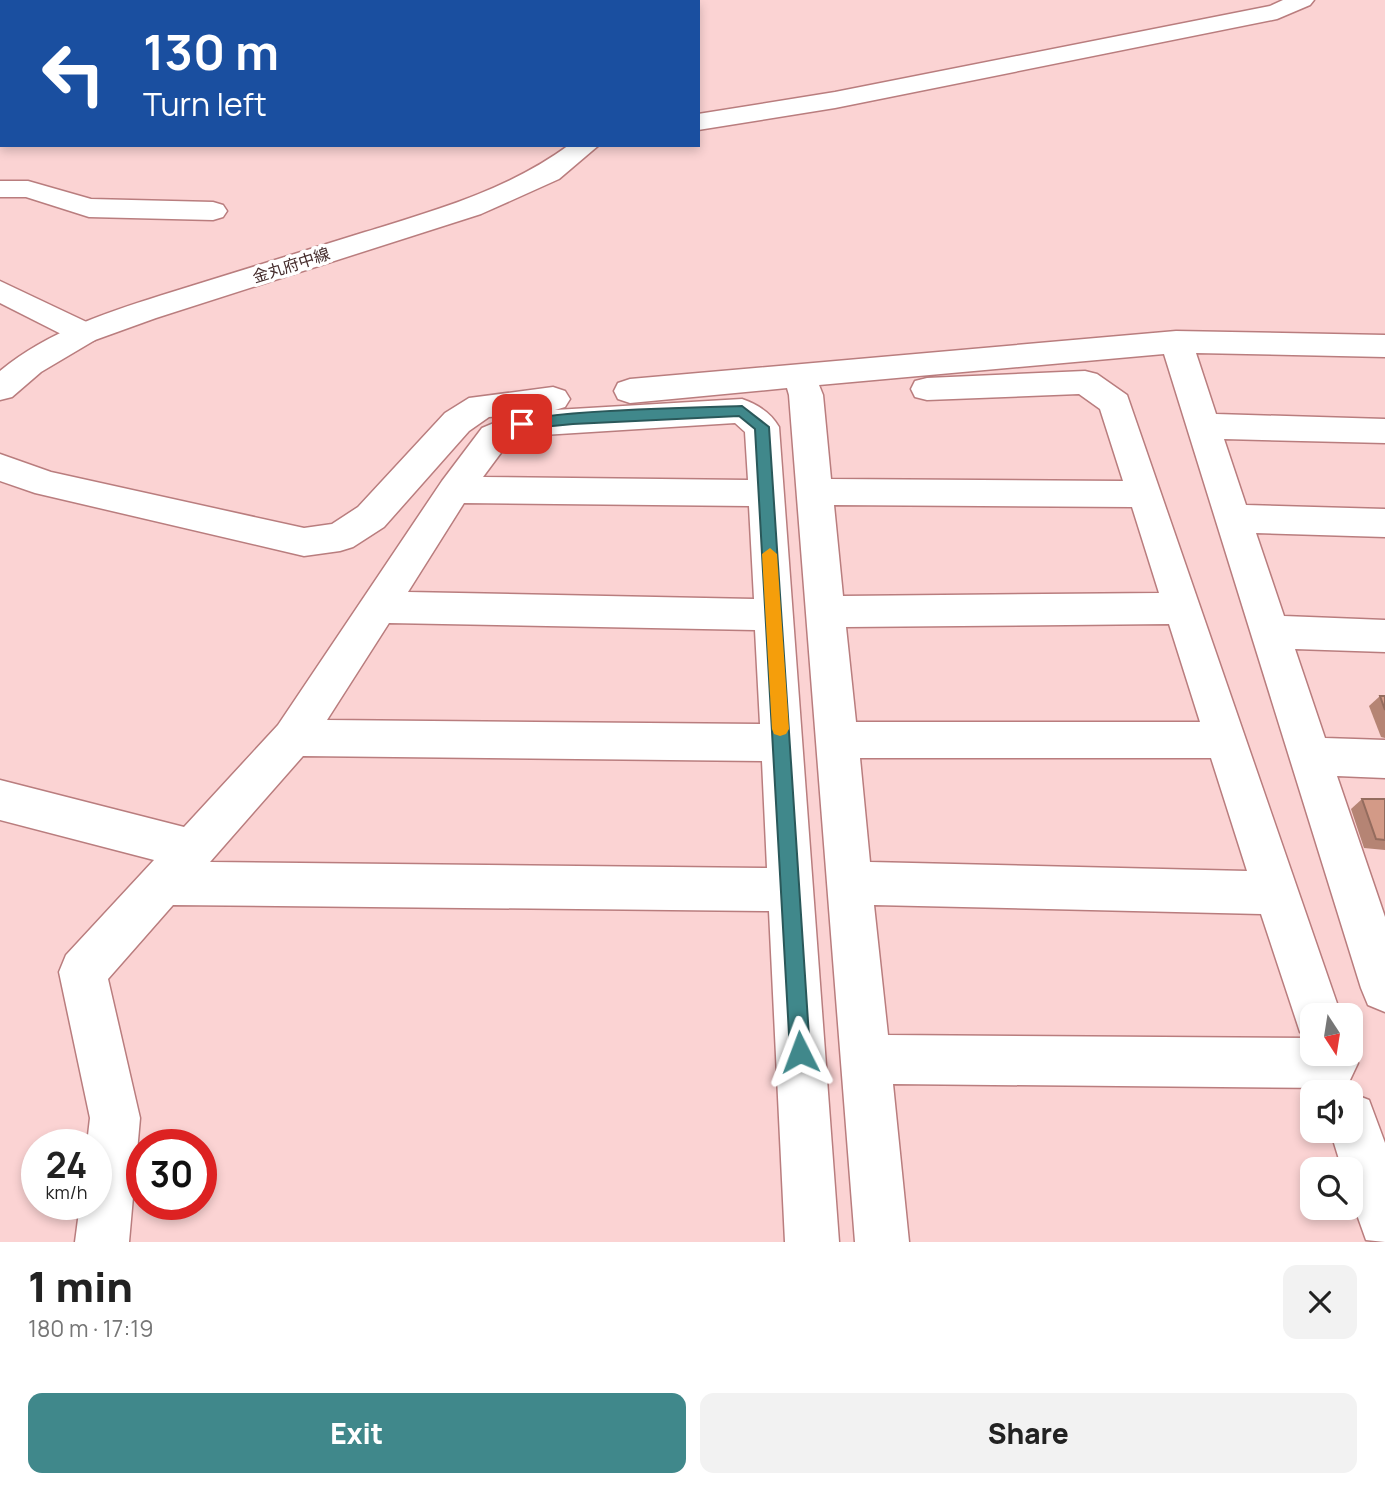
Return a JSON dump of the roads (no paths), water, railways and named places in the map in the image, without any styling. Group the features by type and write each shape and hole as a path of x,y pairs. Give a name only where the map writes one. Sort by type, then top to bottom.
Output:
{"street":[{"path":"700,122 835,100 1277,12 1302,0"},
{"name":"金丸府中線","path":"0,389 30,364 84,333 471,208 549,173 583,147"},
{"path":"0,189 28,189 89,208 213,211"},
{"path":"0,291 84,333"},
{"path":"102,1242 116,1118 83,972 293,738 454,490 494,437 522,424 571,408 803,385 1176,342 1385,346"},
{"path":"1176,342 1311,756 1377,939 1385,988"},
{"path":"803,385 1085,382 1115,404 1313,1003"},
{"path":"803,385 815,492 882,1242"},
{"path":"0,467 47,484 304,542 340,537 371,517 457,422 481,406 742,411 762,427 811,1242"},
{"path":"1203,426 1385,431"},
{"path":"454,490 766,493"},
{"path":"815,492 1145,494"},
{"path":"1233,518 1385,523"},
{"path":"377,607 774,615"},
{"path":"825,612 1183,608"},
{"path":"1270,632 1385,636"},
{"path":"293,738 781,743"},
{"path":"837,740 1226,740"},
{"path":"1311,756 1385,760"},
{"path":"0,800 193,850"},
{"path":"163,883 790,890"},
{"path":"850,883 1277,893"},
{"path":"865,1059 1335,1069"},
{"path":"1359,1143 1385,1221"}]}
